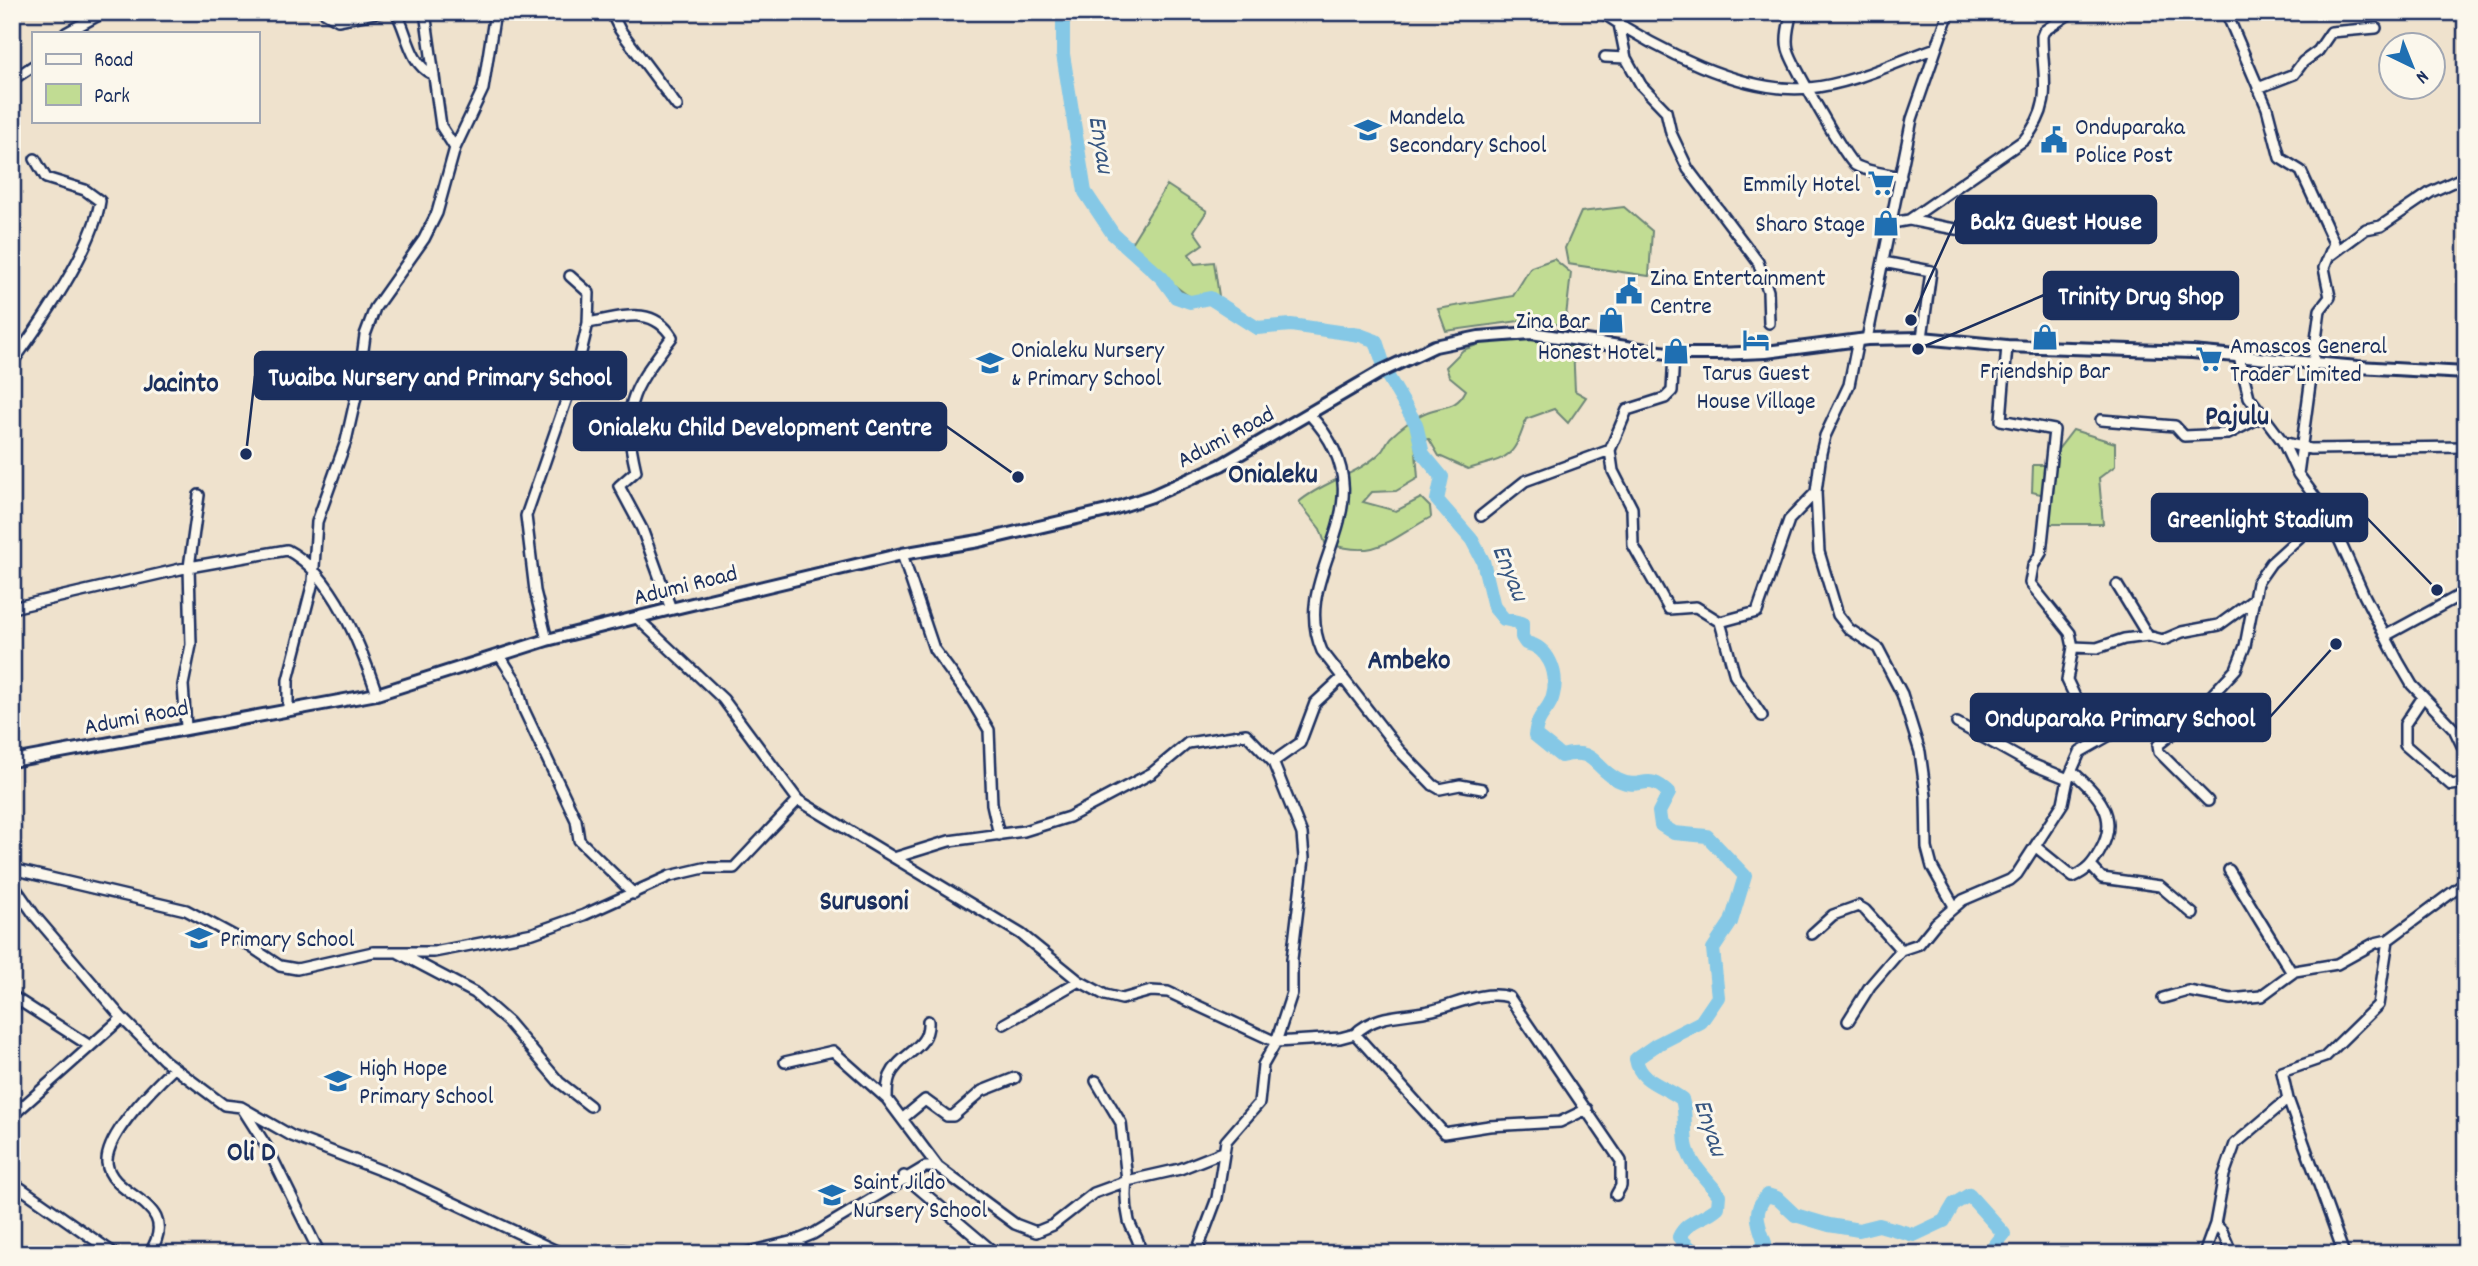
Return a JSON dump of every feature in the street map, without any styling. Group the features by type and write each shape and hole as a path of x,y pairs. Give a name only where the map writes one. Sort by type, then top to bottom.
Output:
{"main road":[{"name":"Adumi Road","path":"12,761 377,694 547,640 902,554 1037,528 1141,499 1221,466 1384,371 1435,345 1510,333 1531,333 1674,354 1766,352 1862,340 1922,338 2007,346 2192,352 2239,358 2466,373"}],"street":[{"path":"68,32 104,12"},
{"path":"324,12 338,20 380,12"},
{"path":"396,12 417,63 432,74"},
{"path":"425,12 441,126 455,148"},
{"path":"288,711 288,680 313,571 317,522 346,441 365,335 375,308 431,227 455,148 483,89 495,12"},
{"path":"611,12 620,30 677,106"},
{"path":"1601,12 1619,24 1729,78 1808,89 1849,80 1937,48"},
{"path":"1792,12 1787,46 1794,69 1844,154 1855,165 1901,177"},
{"path":"1949,12 1912,119 1883,262 1849,385 1825,436 1815,492 1819,552 1835,610 1849,629 1878,648 1898,685 1920,752 1926,796 1927,848 1932,867 1954,906"},
{"path":"1909,220 2024,140 2036,126 2046,93 2042,36 2072,12"},
{"path":"2226,12 2258,88 2280,158 2301,171 2334,243 2325,268 2330,297 2320,310 2315,361 2308,383 2307,422 2299,449 2298,474"},
{"path":"1619,24 1626,58 1640,85 1666,111 1671,133 1688,169 1758,262 1768,291 1769,323"},
{"path":"2258,88 2294,74 2302,62 2318,51 2331,32 2376,28"},
{"path":"1605,57 1626,58"},
{"path":"12,80 32,67"},
{"path":"12,363 65,281 97,219 100,201 85,190 47,178 35,159"},
{"path":"2331,255 2366,229 2381,226 2431,192 2466,176"},
{"path":"1892,223 1909,220 1981,234 2001,233 2024,227"},
{"path":"1883,262 1931,271 1922,338"},
{"path":"547,640 535,591 526,516 577,369 588,323 589,293 570,276"},
{"path":"588,323 639,314 659,320 672,337 648,369 630,405 627,429 636,471 619,486 642,529 671,609"},
{"path":"2007,346 2001,420 2054,430 2041,553 2033,566 2030,583 2068,628 2073,647 2067,680 2096,741"},
{"path":"1674,354 1672,391 1665,398 1627,410 1610,450 1613,471 1632,508 1630,531 1633,545 1669,609 1696,607 1720,622 1735,677 1762,716"},
{"path":"2239,358 2249,397 2261,417 2283,442 2298,474 2328,515 2385,636 2412,685 2454,729 2466,754"},
{"path":"1309,414 1334,450 1345,493 1340,522 1325,565 1315,624 1322,651 1399,750 1436,788 1460,785 1482,789"},
{"path":"2101,421 2175,426 2184,436 2228,433 2261,417"},
{"path":"2283,442 2299,449 2466,447"},
{"path":"1481,516 1525,481 1610,450"},
{"path":"1720,622 1757,612 1789,520 1815,492"},
{"path":"186,727 183,685 191,645 189,567 199,495"},
{"path":"2207,801 2156,749 2186,723 2236,668 2245,646 2252,601 2261,575 2302,534 2319,504"},
{"path":"12,608 189,567 287,550 313,571 360,645 377,694"},
{"path":"902,554 934,649 979,710 989,730 992,804 999,835"},
{"path":"2117,585 2148,636"},
{"path":"2385,636 2466,592"},
{"path":"2073,647 2098,648 2120,640 2148,636 2164,640 2182,632 2219,625 2252,601"},
{"path":"637,618 723,699 798,800 1021,934 1079,981 1105,995 1122,999 1151,991 1168,992 1213,1016 1276,1042 1340,1038 1355,1034 1372,1022 1395,1015 1430,1011 1480,996 1499,994 1508,997 1621,1161 1620,1186 1616,1195"},
{"path":"500,656 516,681 524,710 576,820 579,840 634,894"},
{"path":"1273,762 1300,743 1315,704 1343,677"},
{"path":"2423,697 2405,724 2405,745 2451,785 2466,783"},
{"path":"1956,723 2029,763 2070,775 2098,796 2109,819 2105,844 2091,866 2071,876 2036,847"},
{"path":"1848,1021 1870,986 1900,950 1919,944 1954,906 2010,880 2036,847 2063,803 2070,775 2080,752 2124,727 2174,731"},
{"path":"897,858 949,841 1042,826 1092,806 1152,773 1193,741 1246,734 1273,762 1303,834 1304,858 1292,959 1292,993 1276,1042 1263,1065 1259,1103 1229,1136 1223,1152 1223,1172 1217,1198 1196,1254"},
{"path":"12,869 186,910 279,966 309,968 373,952 434,952 533,933 634,894 670,876 704,868 734,868 798,800"},
{"path":"2091,866 2102,878 2160,886 2193,914"},
{"path":"2229,870 2292,973"},
{"path":"2163,998 2188,991 2231,999 2261,996 2292,973 2337,964 2375,943 2388,940 2466,882"},
{"path":"12,883 35,916 122,1018 174,1068 224,1105 241,1107 292,1136 403,1179 563,1254"},
{"path":"1812,933 1833,915 1858,906 1866,910 1900,950"},
{"path":"2344,1254 2288,1099 2282,1072 2325,1057 2378,1005 2388,940"},
{"path":"395,951 475,993 508,1023 559,1082 590,1106"},
{"path":"1004,1024 1045,1003 1079,981"},
{"path":"12,996 89,1046"},
{"path":"12,1116 122,1018"},
{"path":"887,1100 890,1077 906,1056 921,1046 927,1034 928,1021"},
{"path":"1355,1034 1444,1133 1489,1126 1560,1122 1587,1109"},
{"path":"785,1062 833,1051 887,1100 938,1167 1015,1224 1036,1232 1053,1226 1094,1193 1127,1181 1180,1169 1223,1152"},
{"path":"149,1254 159,1235 155,1215 109,1171 107,1160 127,1121 174,1068"},
{"path":"902,1119 925,1100 947,1116 953,1116 982,1091 1015,1078"},
{"path":"1096,1081 1121,1123 1127,1209 1140,1243 1139,1254"},
{"path":"2204,1254 2215,1224 2227,1166 2235,1144 2288,1099"},
{"path":"241,1107 268,1149 320,1254"},
{"path":"741,1254 799,1240 904,1176 925,1167 938,1167"},
{"path":"904,1176 996,1254"},
{"path":"12,1182 115,1254"},
{"path":"2215,1224 2222,1231 2232,1254"},
{"path":"799,1240 804,1254"},
{"path":"590,1254 622,1250 647,1254"}],"green space":[{"path":"1167,185 1207,211 1194,231 1203,244 1189,254 1195,264 1214,262 1219,296 1198,298 1187,295 1130,245"},
{"path":"1624,207 1652,231 1649,276 1568,264 1565,248 1581,212"},
{"path":"1554,259 1571,273 1565,325 1519,321 1446,331 1438,309 1513,296 1531,267"},
{"path":"1504,335 1564,341 1573,346 1575,391 1586,397 1568,423 1554,409 1526,419 1518,442 1508,455 1468,469 1439,456 1429,439 1415,440 1418,478 1396,491 1372,492 1363,502 1396,511 1421,498 1430,507 1431,517 1392,540 1370,548 1343,548 1325,543 1320,529 1299,502 1373,459 1391,437 1413,420 1458,401 1466,390 1449,376 1446,367 1463,350"},
{"path":"2073,430 2115,443 2115,466 2099,478 2103,524 2050,524 2049,496 2032,492 2033,465 2046,465"}],"waterway":[{"name":"Enyau","path":"1063,12 1063,54 1085,192 1113,234 1162,278 1176,297 1190,302 1210,298 1257,328 1291,325 1360,335 1376,341 1387,375 1416,424 1423,454 1442,477 1437,500 1472,540 1483,561 1494,607 1504,619 1522,623 1522,637 1526,643 1534,645 1546,655 1553,669 1553,695 1538,722 1535,735 1561,756 1588,756 1618,780 1633,784 1649,782 1661,786 1669,793 1659,812 1661,825 1674,833 1707,836 1745,876 1731,922 1713,949 1718,997 1701,1022 1656,1045 1636,1059 1638,1067 1648,1079 1682,1099 1689,1155 1719,1195 1718,1207 1691,1223 1679,1237 1696,1254"},
{"name":"Enyau","path":"1755,1254 1765,1243 1758,1212 1767,1195 1777,1198 1795,1215 1829,1225 1859,1230 1879,1225 1914,1235 1944,1221 1954,1204 1969,1195 2004,1234 1988,1254"},
{"path":"46,1248 49,1254"},
{"name":"Enyau","path":"1715,1254 1723,1254"}],"place":[{"name":"Mandela Secondary School","path":"1368,130"},
{"name":"Onduparaka Police Post","path":"2054,140"},
{"name":"Emmily Hotel","path":"1881,183"},
{"name":"Sharo Stage","path":"1886,223"},
{"name":"Zina Entertainment Centre","path":"1629,291"},
{"name":"Zina Bar","path":"1611,320"},
{"name":"Bakz Guest House","path":"1911,320"},
{"name":"Friendship Bar","path":"2045,337"},
{"name":"Tarus Guest House Village","path":"1756,340"},
{"name":"Trinity Drug Shop","path":"1918,349"},
{"name":"Honest Hotel","path":"1676,351"},
{"name":"Amascos General Trader Limited","path":"2209,359"},
{"name":"Onialeku Nursery & Primary School","path":"990,363"},
{"name":"Twaiba Nursery and Primary School","path":"246,454"},
{"name":"Onialeku Child Development Centre","path":"1018,477"},
{"name":"Greenlight Stadium","path":"2437,590"},
{"name":"Onduparaka Primary School","path":"2336,644"},
{"name":"Primary School","path":"199,938"},
{"name":"High Hope Primary School","path":"338,1081"},
{"name":"Saint Jildo Nursery School","path":"832,1195"}],"district":[{"name":"Jacinto","path":"181,381"},
{"name":"Pajulu","path":"2237,414"},
{"name":"Onialeku","path":"1273,472"},
{"name":"Ambeko","path":"1409,658"},
{"name":"Surusoni","path":"864,899"},
{"name":"Oli D","path":"251,1150"}]}
